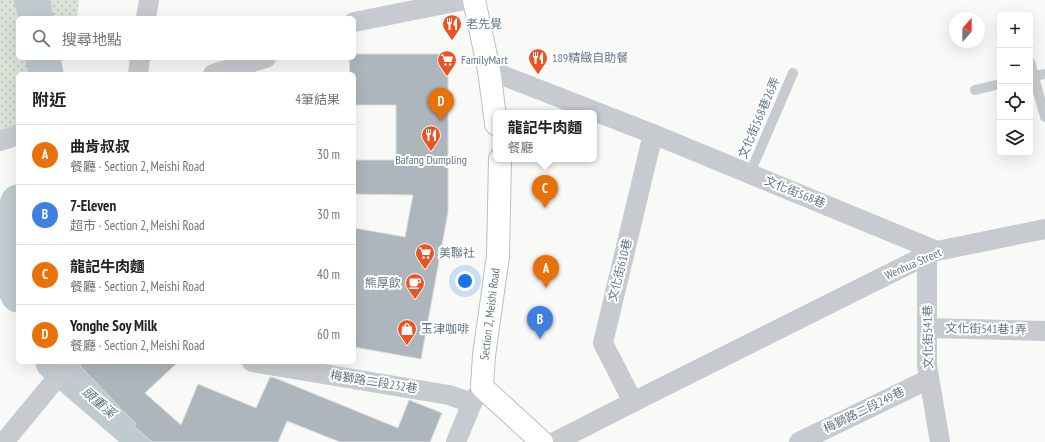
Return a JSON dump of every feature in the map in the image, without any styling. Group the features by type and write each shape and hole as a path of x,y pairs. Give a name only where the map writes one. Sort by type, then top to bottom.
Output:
{"street":[{"path":"146,16 148,0"},
{"path":"356,22 465,0"},
{"path":"474,0 489,70 494,110"},
{"path":"138,72 140,60"},
{"path":"220,72 259,60"},
{"name":"文化街568巷","path":"489,70 592,110"},
{"name":"文化街568巷","path":"597,112 750,173 932,253"},
{"name":"文化街610巷","path":"633,402 603,343 653,134"},
{"path":"0,141 16,136"},
{"name":"Section 2, Meishi Road","path":"477,395 498,256 500,162"},
{"name":"Wenhua Street","path":"556,442 932,253 1045,229"},
{"name":"文化街541巷","path":"932,253 927,328 927,365 940,442"},
{"name":"文化街541巷1弄","path":"927,328 1045,331"},
{"path":"4,442 68,364"},
{"name":"梅獅路二段232巷","path":"264,364 449,395 477,395"},
{"name":"梅獅路二段249巷","path":"798,442 929,379"},
{"path":"456,442 477,395 542,442"}],"lane":[{"name":"文化街568巷26弄","path":"750,173 793,73"},
{"path":"1033,77 1045,74"},
{"path":"1033,80 1045,117"},
{"path":"976,90 997,85"}],"shaded area":[{"path":"0,0 79,0 77,16 16,16 16,60 43,60 46,72 16,72 16,139 0,143"}],"building":[{"path":"356,54 448,54 448,212 421,359 356,347 356,228 405,237 413,195 356,194 356,160 396,160 396,105 356,105 356,72 350,72 349,60 356,60"},
{"path":"80,364 176,364 145,393 181,425 198,384 256,408 270,377 398,428 409,400 442,413 430,442 340,442 287,421 278,442 152,442 134,426 136,424 80,366"}],"waterway":[{"name":"頭重溪","path":"31,0 36,16"},
{"name":"頭重溪","path":"43,60 46,72"},
{"name":"頭重溪","path":"16,208 9,228 12,281 16,290"},
{"name":"頭重溪","path":"55,364 146,442"}],"place":[{"name":"老先覺","path":"452,41"},
{"name":"189精緻自助餐","path":"538,75"},
{"name":"FamilyMart","path":"447,77"},
{"name":"Yonghe Soy Milk","path":"441,121"},
{"name":"Bafang Dumpling","path":"431,152"},
{"name":"龍記牛肉麵","path":"545,208"},
{"name":"美聯社","path":"425,270"},
{"name":"曲肯叔叔","path":"546,288"},
{"name":"熊厚飲","path":"415,300"},
{"name":"7-Eleven","path":"540,339"},
{"name":"玉津咖啡","path":"407,346"}]}
